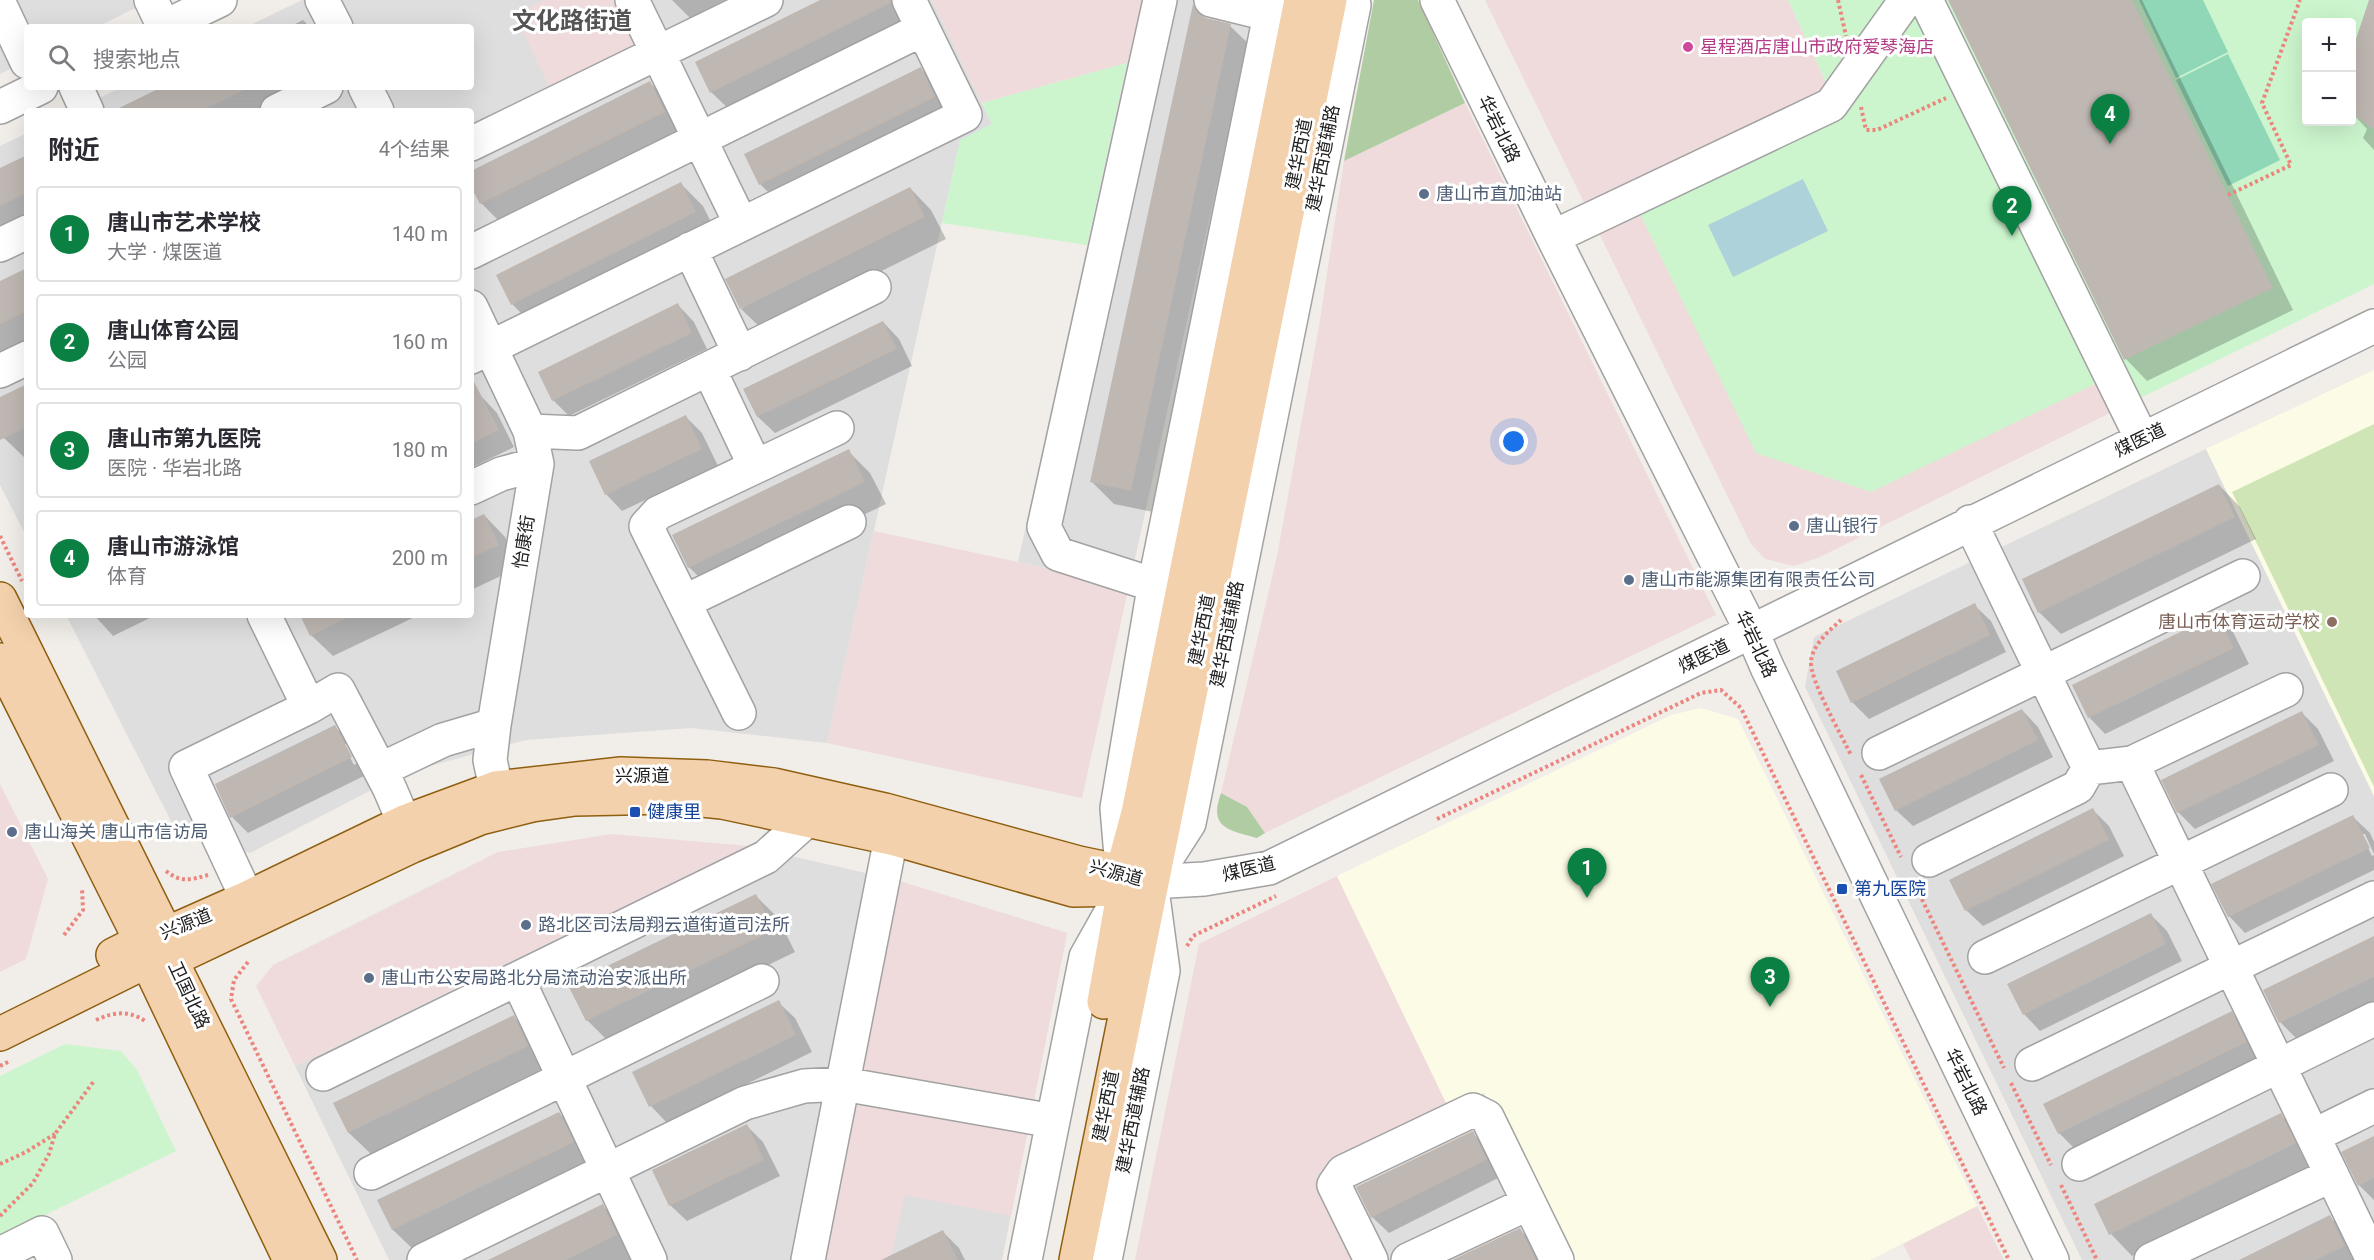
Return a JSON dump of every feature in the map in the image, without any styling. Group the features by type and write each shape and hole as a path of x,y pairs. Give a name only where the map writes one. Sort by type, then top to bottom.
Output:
{"main road":[{"name":"建华西道","path":"1052,1260 1112,962 1330,0"},
{"name":"建华西道","path":"1076,1260 1132,881 1138,813 1169,584 1285,9"},
{"name":"卫国北路","path":"11,590 156,949 290,1260"},
{"name":"卫国北路","path":"0,660 320,1260"},
{"name":"兴源道","path":"5,1047 156,949 247,898 404,822 496,788 621,774 706,777 763,784 885,810 1079,863 1132,881"},
{"name":"兴源道","path":"0,1011 480,818 532,805 575,800 672,798 722,802 891,838 1073,890 1132,881"}],"street":[{"path":"151,0 163,24"},
{"path":"170,24 220,0"},
{"path":"322,0 334,24"},
{"path":"632,0 741,224"},
{"path":"474,143 766,0"},
{"path":"481,352 965,115 909,0"},
{"path":"1160,0 1044,527 1058,554 1169,584"},
{"path":"1211,0 1285,9"},
{"name":"建华西道辅路","path":"1025,1260 1086,957 1132,881 1189,823 1354,5 1352,0"},
{"name":"华岩北路","path":"1437,0 1553,237 1752,632 2052,1260"},
{"path":"1553,237 1831,105 1906,0"},
{"path":"1926,0 2142,439"},
{"path":"0,5 24,54"},
{"path":"474,251 923,29"},
{"path":"0,107 24,90"},
{"path":"77,90 86,108"},
{"path":"283,108 320,90"},
{"path":"366,90 375,108"},
{"path":"0,245 24,233"},
{"path":"690,249 740,354"},
{"path":"530,431 578,433 874,287"},
{"name":"怡康街","path":"474,320 481,352 530,431 537,464 494,725 490,760 496,788"},
{"name":"煤医道","path":"1132,881 1204,879 1269,868 1752,632 1970,522 2374,326"},
{"path":"0,371 24,359"},
{"path":"709,369 755,466"},
{"path":"739,713 646,526 658,513 837,428"},
{"path":"474,487 501,474 537,464"},
{"path":"684,602 849,522"},
{"path":"1970,522 2089,768"},
{"path":"1862,758 2243,576"},
{"path":"265,618 309,707"},
{"path":"247,898 186,767 309,707 338,690 404,822"},
{"path":"2089,768 2132,763 2286,690"},
{"path":"380,770 443,740 494,725"},
{"path":"2132,763 2371,1260"},
{"path":"1914,865 2078,787 2089,768"},
{"path":"1984,957 2331,790"},
{"path":"323,1074 766,857 807,820"},
{"path":"808,1260 891,838"},
{"name":"建华西道辅路","path":"1105,1260 1163,970 1132,881"},
{"path":"2032,1064 2374,898"},
{"path":"518,980 650,1260"},
{"path":"371,1173 762,981"},
{"path":"2065,1174 2374,1019"},
{"path":"424,1260 745,1103 804,1086 843,1084 1053,1121"},
{"path":"2313,1136 2374,1106"},
{"path":"1371,1260 1334,1185 1343,1172 1473,1110 1487,1117 1557,1260"},
{"path":"2151,1260 2332,1175"},
{"path":"1408,1260 1530,1203"},
{"path":"0,1254 42,1233 55,1260"}],"path":[{"path":"1838,0 1866,130 1877,130 1956,94"},
{"path":"2228,195 2291,165 2262,104 2300,0"},
{"path":"0,536 11,590"},
{"path":"1811,660 1815,680 1862,758 2065,1174 2097,1260"},
{"path":"1431,822 1701,693 1721,690 1741,708 2009,1260"},
{"path":"1185,949 1193,936 1280,894"},
{"path":"248,962 234,980 231,999 357,1260"},
{"path":"94,1020 128,1012 144,1019 149,1026"},
{"path":"0,1066 5,1047"},
{"path":"0,1216 33,1183 49,1154 55,1134 94,1081"},
{"path":"0,1164 26,1152 55,1134"}],"shaded area":[{"path":"0,0 152,0 103,24 24,24 24,62 0,74"},
{"path":"302,0 932,0 992,124 960,141 827,743 691,728 526,740 404,773 250,853 174,827 68,618 474,618 474,108 78,108 116,90 474,90 474,24 252,24"},
{"path":"544,0 615,0 645,60 557,103 515,15"},
{"path":"932,0 1145,0 1127,63 982,103"},
{"path":"1145,0 1238,0 1256,5 1129,586 1018,562 1127,63"},
{"path":"1485,0 1788,0 1830,91 2118,373 2132,402 1820,557 1794,566 1765,559 1751,544"},
{"path":"1465,103 1716,615 1265,833 1247,807 1221,793 1277,556 1319,326 1344,161"},
{"path":"24,134 24,532 0,485 0,146"},
{"name":"唐山市体育运动学校","path":"2374,370 2374,796 2206,449"},
{"path":"2206,449 2374,796 2374,1260 2082,1260 1805,687 1814,637"},
{"path":"874,531 1129,586 1082,798 827,743"},
{"path":"1701,708 1738,719 1977,1206 1870,1260 1565,1260 1484,1093 1449,1109 1337,876 1671,715"},
{"name":"唐山海关 唐山市信访局","path":"0,784 48,879 26,959 0,972"},
{"path":"612,834 748,846 295,1066 256,986 273,965 498,852"},
{"path":"748,846 896,880 1067,933 1002,1260 389,1260 295,1066"},
{"path":"1337,876 1449,1109 1315,1175 1356,1260 1135,1260 1199,944"},
{"path":"896,880 1067,933 1011,1216 905,1195 890,1260 833,1260 808,1255"},
{"path":"1484,1093 1565,1260 1356,1260 1315,1175"},
{"path":"1977,1206 2004,1260 1911,1260 1903,1244"}],"green space":[{"path":"1374,0 1418,0 1465,103 1344,161"},
{"path":"1788,0 2374,0 2374,284 2132,402 2118,373 1871,492 1756,453 1627,187 1830,91"},
{"path":"2139,0 2203,0 2228,52 2176,78"},
{"path":"2228,54 2280,160 2228,186 2176,80"},
{"path":"1127,63 1087,245 942,223 960,140 992,124 982,103"},
{"name":"唐山市体育运动学校","path":"2374,424 2374,787 2232,492"},
{"path":"1221,793 1247,807 1265,833 1257,838 1224,826 1217,814"},
{"path":"65,1044 121,1051 137,1070 176,1151 0,1237 0,1076"}],"water":[{"path":"1803,179 1828,231 1733,277 1708,225"}],"building":[{"path":"820,0 890,0 891,3 710,93 695,62"},
{"path":"1948,0 2132,0 2273,288 2124,360"},
{"path":"2369,0 2374,0 2374,129 2356,117 2356,39"},
{"path":"1193,4 1198,13 1206,18 1231,24 1131,491 1090,482"},
{"path":"921,67 935,97 759,185 744,154"},
{"path":"650,81 665,112 480,204 474,193 474,169"},
{"path":"156,90 244,90 207,108 119,108"},
{"path":"24,156 24,194 0,206 0,168"},
{"path":"681,182 696,212 511,305 496,275"},
{"path":"910,187 925,217 740,309 725,279"},
{"path":"24,269 24,312 0,324 0,281"},
{"path":"678,303 692,333 552,401 538,372"},
{"path":"883,321 897,349 757,417 743,389"},
{"path":"474,382 499,430 474,442"},
{"path":"24,385 24,428 0,440 0,397"},
{"path":"686,415 702,449 605,495 589,461"},
{"path":"849,449 865,482 688,568 672,535"},
{"path":"2219,484 2235,517 2038,613 2022,579"},
{"path":"484,514 499,545 474,557 474,519"},
{"path":"1975,603 1990,635 1851,703 1836,671"},
{"path":"2217,614 2234,648 2088,718 2072,685"},
{"path":"301,618 347,618 310,636"},
{"path":"2022,709 2038,740 1895,811 1879,779"},
{"path":"2302,711 2319,745 2177,813 2161,780"},
{"path":"335,725 352,757 230,818 215,784"},
{"path":"2093,808 2109,840 1965,911 1949,880"},
{"path":"2353,815 2370,848 2228,917 2211,884"},
{"path":"756,894 774,930 586,1021 568,985"},
{"path":"2151,913 2166,944 2023,1015 2007,984"},
{"path":"2374,936 2374,977 2279,1023 2263,990"},
{"path":"779,1000 796,1035 649,1107 632,1072"},
{"path":"2232,1011 2247,1042 2058,1134 2043,1104"},
{"path":"514,1015 528,1046 348,1133 333,1103"},
{"path":"559,1112 574,1142 392,1230 377,1200"},
{"path":"2281,1113 2296,1143 2109,1235 2094,1204"},
{"path":"747,1124 764,1160 669,1206 652,1170"},
{"path":"1473,1131 1487,1160 1371,1218 1356,1187"},
{"path":"2374,1136 2374,1178 2358,1186 2341,1152"},
{"path":"603,1204 617,1235 566,1260 488,1260"},
{"path":"2330,1215 2345,1246 2316,1260 2239,1260"},
{"path":"1520,1228 1536,1260 1452,1260"},
{"path":"943,1230 958,1260 881,1260"}],"place":[{"name":"星程酒店唐山市政府爱琴海店","path":"1688,47"},
{"name":"唐山市游泳馆","path":"2110,144"},
{"name":"唐山市直加油站","path":"1424,194"},
{"name":"唐山体育公园","path":"2012,236"},
{"name":"唐山银行","path":"1794,526"},
{"name":"唐山市能源集团有限责任公司","path":"1629,580"},
{"name":"唐山市体育运动学校","path":"2332,622"},
{"name":"健康里","path":"635,812"},
{"name":"唐山海关 唐山市信访局","path":"12,832"},
{"name":"第九医院","path":"1842,889"},
{"name":"唐山市艺术学校","path":"1587,898"},
{"name":"路北区司法局翔云道街道司法所","path":"526,925"},
{"name":"唐山市公安局路北分局流动治安派出所","path":"369,978"},
{"name":"唐山市第九医院","path":"1770,1007"}],"district":[{"name":"文化路街道","path":"572,21"}]}
